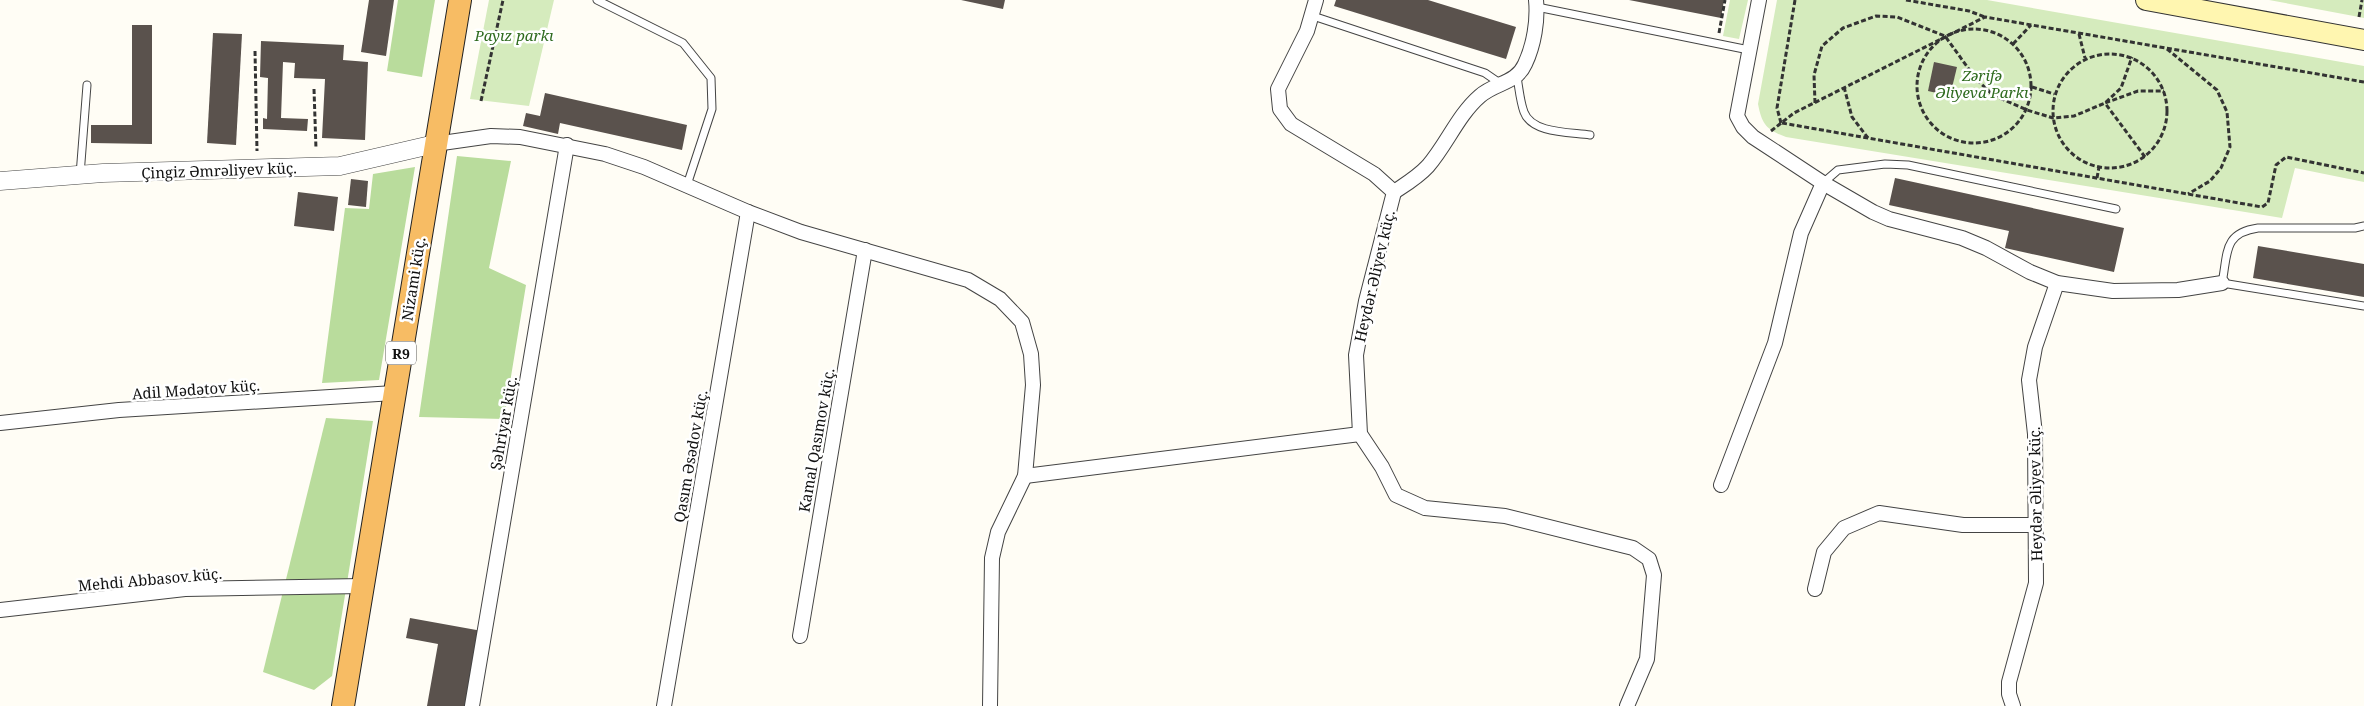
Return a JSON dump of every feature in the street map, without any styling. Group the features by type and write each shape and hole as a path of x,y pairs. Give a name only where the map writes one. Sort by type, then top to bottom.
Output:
{"highway":[{"name":"Nizami küç.","path":"343,706 460,0"}],"main road":[{"path":"2146,0 2364,40"}],"street":[{"name":"Heydər Əliyev küç.","path":"1316,0 1313,16 1307,31 1278,89 1280,109 1291,124 1374,174 1394,192 1366,301 1356,355 1360,434"},
{"path":"1759,0 1737,116 1743,127 1753,137 1822,183 1889,219 1962,238 1986,248 2030,272 2057,283 2113,291 2178,290 2222,283"},
{"path":"1394,192 1416,178 1428,166 1466,110 1482,95 1517,77 1526,63 1534,38 1536,3"},
{"path":"435,144 491,136 566,145 605,154 644,166 748,212 801,232 968,280 1000,299 1022,322 1031,354 1033,385 1025,476 998,532 992,558 990,706"},
{"name":"Çingiz Əmrəliyev küç.","path":"0,181 80,175 316,168 364,162 435,144"},
{"name":"Şəhriyar küç.","path":"472,706 566,145"},
{"path":"1721,485 1775,343 1801,233 1822,183"},
{"name":"Qasım Əsədov küç.","path":"664,706 748,212"},
{"name":"Kamal Qasımov küç.","path":"800,636 865,250"},
{"name":"Heydər Əliyev küç.","path":"2013,706 2009,694 2009,682 2036,582 2035,434 2030,380 2035,347 2057,283"},
{"name":"Adil Mədətov küç.","path":"0,423 118,410 394,393"},
{"path":"1025,476 1360,434 1382,467 1396,495 1425,508 1505,516 1633,548 1649,559 1654,575 1647,659 1627,706"},
{"path":"1815,588 1824,552 1844,528 1879,513 1963,525 2036,525"},
{"name":"Mehdi Abbasov küç.","path":"0,610 185,589 362,586"}],"lane":[{"path":"598,0 684,43 711,78 712,109 687,184"},
{"path":"1536,3 1749,50"},
{"path":"1313,16 1485,73 1501,84"},
{"path":"1517,77 1524,113 1532,123 1540,127 1590,135"},
{"path":"80,175 86,85"},
{"path":"1822,183 1838,170 1885,164 1908,165 2116,209"},
{"path":"2364,226 2258,228 2244,230 2235,235 2229,246 2222,283 2364,306"}],"path":[{"path":"481,101 503,0"},
{"path":"1716,44 1725,0"},
{"path":"1781,123 1777,108 1795,0"},
{"path":"1906,0 2079,34 2364,82"},
{"path":"2359,17 2362,0"},
{"path":"1815,102 1814,74 1822,46 1843,28 1876,16 1897,17 1945,36 1976,79 1993,95 2027,110 2053,118 2074,116 2138,91 2164,91"},
{"path":"1770,131 1815,102 1985,17"},
{"path":"2013,44 2030,25"},
{"path":"1968,29 1992,32 2013,44 2027,63 2032,87 2027,110 2013,130 1992,142 1968,144 1945,136 1927,120 1917,98 1917,74 1927,52 1945,36 1968,29"},
{"path":"2079,34 2085,58"},
{"path":"2167,49 2217,90 2227,112 2230,147 2221,168 2210,181 2188,194"},
{"path":"254,51 257,170"},
{"path":"2108,53 2132,57 2152,71 2164,91 2168,115 2160,138 2145,157 2123,167 2099,168 2077,158 2061,141 2053,118 2054,94 2066,73 2085,58 2108,53"},
{"path":"2105,104 2121,88 2132,57"},
{"path":"2032,87 2054,94"},
{"path":"1844,88 1852,118 1869,138"},
{"path":"314,89 316,168"},
{"path":"2105,104 2145,157"},
{"path":"1781,123 2262,207 2268,203 2276,165 2286,157 2364,174"},
{"path":"2096,178 2099,168"}],"green space":[{"path":"398,0 435,0 422,77 387,71"},
{"name":"Payız parkı","path":"489,0 554,0 529,106 470,99"},
{"path":"1730,0 1748,0 1739,39 1723,36"},
{"name":"Zərifə Əliyeva Parkı","path":"1777,0 1987,0 2364,66 2364,182 2295,168 2282,218 1786,137 1766,126 1761,117 1758,104"},
{"path":"2269,0 2364,0 2364,18 2359,17"},
{"path":"457,156 511,161 489,268 526,285 504,419 419,417"},
{"path":"415,167 379,380 322,383 345,208 369,209 373,174"},
{"path":"326,418 373,421 332,676 314,690 263,672"}],"building":[{"path":"369,0 394,0 386,56 361,52"},
{"path":"961,0 1005,0 1003,9"},
{"path":"1336,0 1428,0 1516,27 1506,59 1334,6"},
{"path":"1629,0 1724,0 1721,18"},
{"path":"132,25 152,25 152,144 91,143 91,125 132,125"},
{"path":"213,33 242,34 236,145 207,143"},
{"path":"261,41 344,45 343,60 368,62 365,140 322,138 325,79 294,78 295,63 283,62 281,118 308,119 307,131 263,129 263,118 267,119 268,78 260,77"},
{"path":"1934,62 1957,67 1950,96 1928,91"},
{"path":"545,93 687,125 682,150 560,123 558,134 523,126 526,113 540,116"},
{"path":"1895,178 2124,228 2114,272 2005,248 2009,231 1889,205"},
{"path":"351,179 368,181 366,207 348,205"},
{"path":"298,192 338,197 334,231 294,226"},
{"path":"2258,246 2364,264 2364,297 2253,278"},
{"path":"410,618 482,631 469,706 427,706 438,644 406,638"}]}
